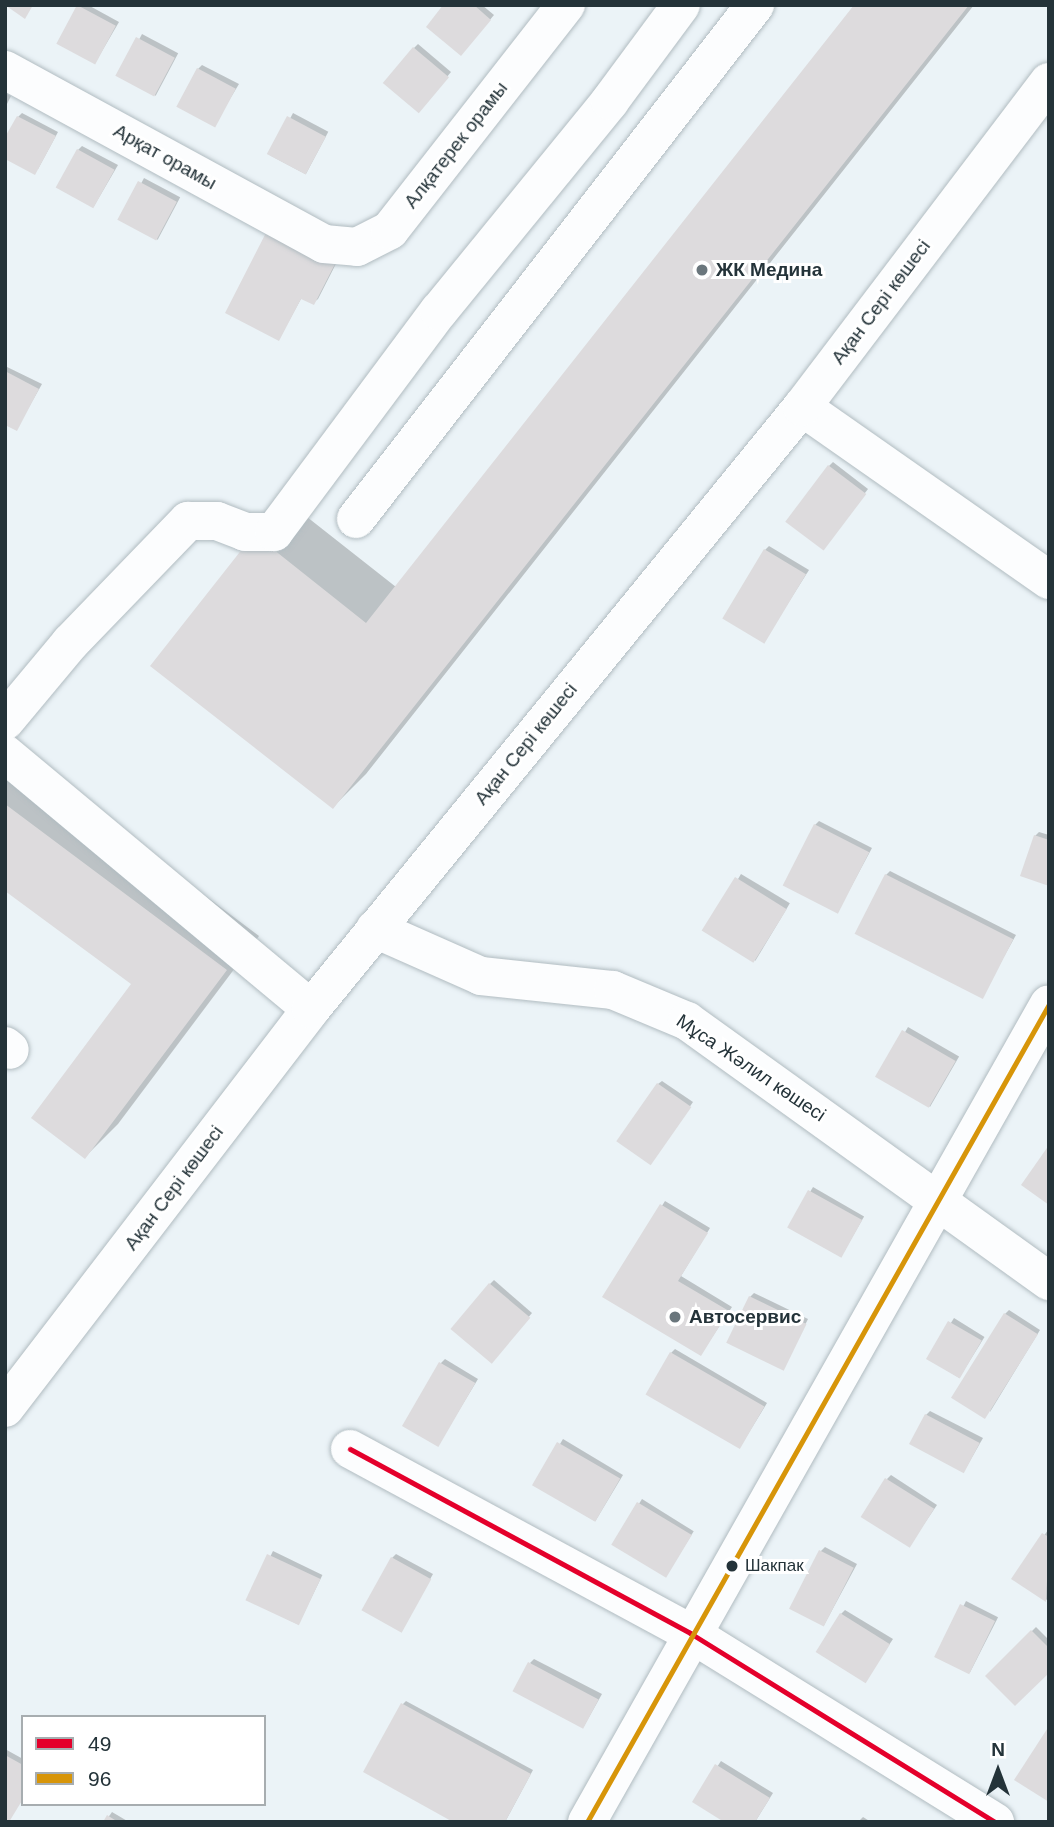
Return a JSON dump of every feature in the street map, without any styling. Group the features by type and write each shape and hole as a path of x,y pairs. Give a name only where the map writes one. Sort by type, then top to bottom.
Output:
{"street":[{"name":"Алқатерек орамы","path":"324,244 357,247 390,230 566,5"},
{"path":"5,721 70,643 188,521 217,521 245,532 274,532 439,311 610,101 681,5"},
{"path":"356,520 755,5"},
{"name":"Арқат орамы","path":"5,70 324,244"},
{"name":"Ақан Сері көшесі","path":"5,1408 311,1009 802,407 1049,82"},
{"path":"802,407 1049,580"},
{"path":"5,754 311,1009"},
{"name":"Мұса Жәлил көшесі","path":"375,929 481,976 613,990 687,1021 1049,1281"},
{"path":"587,1822 690,1633 1049,1004"},
{"path":"350,1449 690,1633 995,1822"}],"building":[{"path":"5,5 33,5 25,19"},
{"path":"77,5 116,26 95,65 56,44"},
{"path":"443,5 474,5 491,20 461,56 426,27"},
{"name":"ЖК Медина","path":"854,5 969,5 333,809 150,666 254,534 366,623"},
{"path":"136,37 175,58 154,97 115,76"},
{"path":"413,47 449,77 419,113 383,83"},
{"path":"197,68 236,89 215,128 176,107"},
{"path":"17,116 56,136 35,175 5,159 5,137"},
{"path":"287,116 326,137 306,175 267,154"},
{"path":"77,149 115,170 93,208 56,187"},
{"path":"138,181 177,202 156,241 117,220"},
{"path":"271,223 338,258 314,305 301,299 279,341 225,313"},
{"path":"5,371 39,389 17,431 5,425"},
{"path":"828,465 866,494 824,551 785,522"},
{"path":"764,549 806,574 764,644 722,618"},
{"path":"5,804 227,970 85,1159 31,1118 131,984 5,891"},
{"path":"814,824 869,852 838,914 783,885"},
{"path":"1034,835 1049,840 1049,886 1020,876"},
{"path":"885,874 1013,939 983,999 855,934"},
{"path":"735,877 787,909 753,963 702,930"},
{"path":"902,1030 956,1061 929,1108 875,1077"},
{"path":"657,1083 691,1107 651,1165 616,1141"},
{"path":"1049,1145 1049,1205 1021,1185"},
{"path":"808,1190 862,1220 841,1258 787,1228"},
{"path":"660,1204 708,1233 678,1281 729,1311 701,1356 602,1297"},
{"path":"489,1283 530,1318 492,1364 450,1329"},
{"path":"749,1296 807,1324 784,1371 726,1343"},
{"path":"1004,1313 1038,1334 985,1419 951,1398"},
{"path":"948,1321 982,1340 960,1379 926,1359"},
{"path":"670,1352 764,1406 740,1449 646,1394"},
{"path":"439,1362 475,1383 438,1447 402,1426"},
{"path":"925,1414 980,1443 964,1473 909,1444"},
{"path":"557,1442 620,1478 595,1522 532,1485"},
{"path":"885,1478 934,1509 910,1548 861,1517"},
{"path":"637,1502 692,1535 666,1578 611,1545"},
{"path":"1042,1533 1049,1537 1046,1602 1011,1579"},
{"path":"819,1550 854,1568 824,1627 789,1609"},
{"path":"267,1554 320,1579 299,1625 245,1600"},
{"path":"391,1557 431,1579 402,1633 361,1610"},
{"path":"960,1604 995,1621 969,1674 934,1657"},
{"path":"840,1613 890,1644 866,1683 816,1652"},
{"path":"1031,1630 1049,1648 1049,1673 1015,1706 985,1676"},
{"path":"528,1662 599,1700 583,1729 513,1691"},
{"path":"401,1703 531,1774 505,1822 453,1822 363,1772"},
{"path":"1049,1726 1049,1802 1014,1780"},
{"path":"5,1755 21,1764 21,1802 9,1822 5,1822"},
{"path":"715,1764 770,1798 755,1822 724,1822 692,1802"},
{"path":"107,1815 118,1822 103,1822"}],"transit line":[{"name":"96","path":"587,1822 1049,1004"},
{"name":"49","path":"350,1449 690,1633 995,1822"}],"place":[{"name":"ЖК Медина","path":"702,270"},
{"name":"Автосервис","path":"675,1317"},
{"name":"Шакпак","path":"732,1566"}]}
